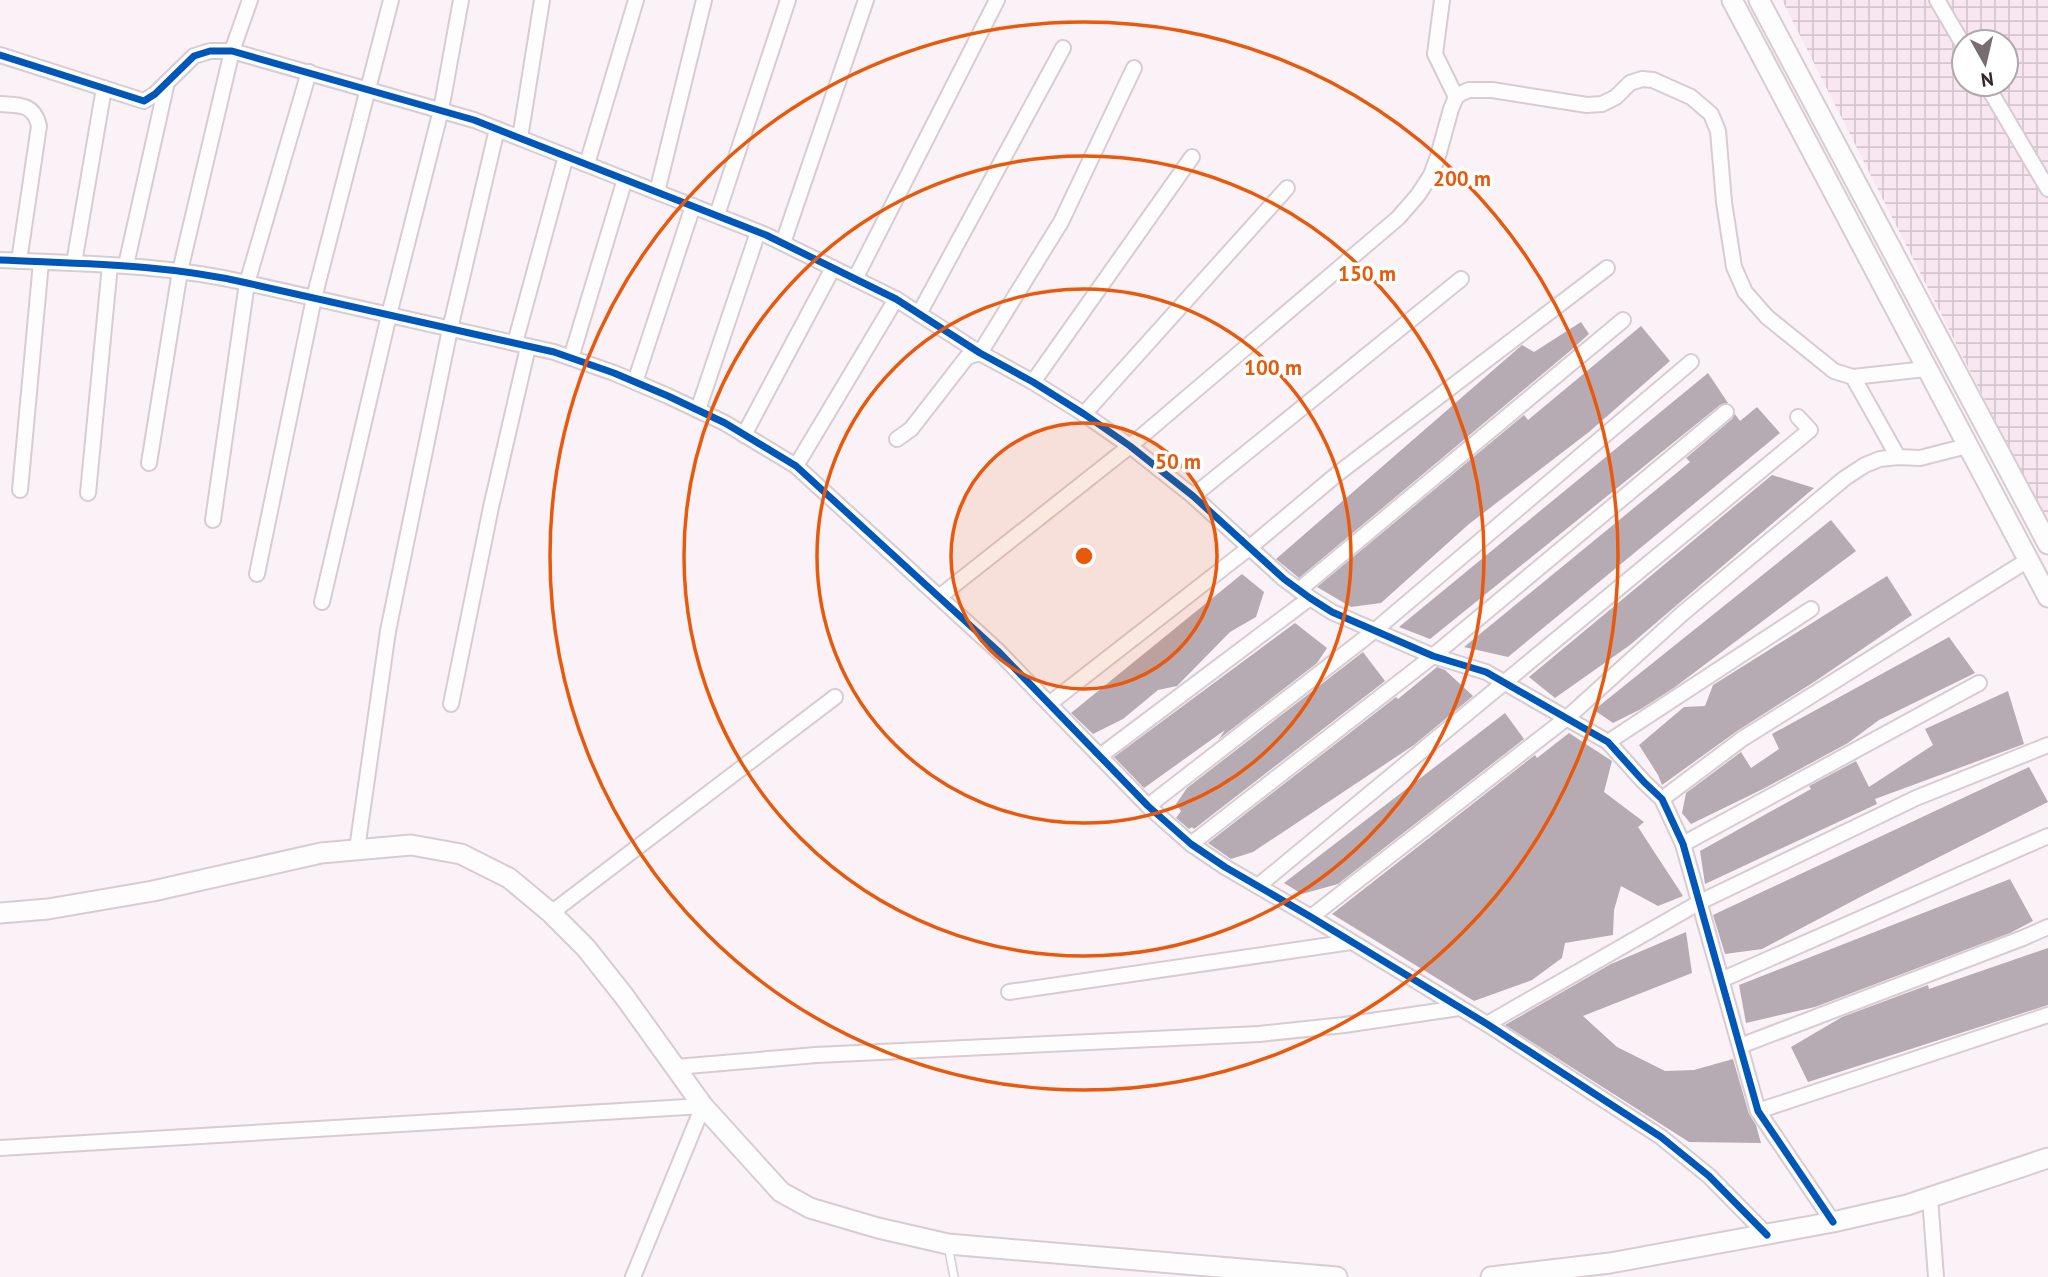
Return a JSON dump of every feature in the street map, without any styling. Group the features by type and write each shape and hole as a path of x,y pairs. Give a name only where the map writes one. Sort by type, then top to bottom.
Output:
{"street":[{"path":"149,463 180,271 232,51 250,0"},
{"path":"257,574 314,298 391,0"},
{"path":"322,602 388,315 442,110 461,0"},
{"path":"520,138 542,0"},
{"path":"587,164 636,0"},
{"path":"657,192 704,0"},
{"path":"717,215 788,0"},
{"path":"783,243 866,0"},
{"path":"855,279 997,0"},
{"path":"1442,0 1435,54 1456,97"},
{"path":"1732,0 2048,597"},
{"path":"1759,0 2048,544"},
{"path":"1937,0 1953,28"},
{"path":"919,314 1063,48"},
{"path":"0,55 144,100 155,94 194,56 210,51 232,51 442,110 758,232 896,299 980,353 1084,414 1194,496 1284,579 1332,611 1433,656 1486,672 1608,742 1662,799 1684,844 1758,1111 1833,1222"},
{"path":"897,439 911,429 967,357 980,353 1061,222 1134,68"},
{"path":"213,520 247,283 309,72"},
{"path":"939,597 1130,446 1398,218 1418,195 1431,174 1456,97 1469,90 1492,90 1587,105 1602,104 1616,97 1630,83 1642,79 1653,80 1691,97 1711,114 1718,131 1728,232 1734,267 1745,292 1767,317 1834,371 1853,377 1926,369"},
{"path":"126,265 167,82"},
{"path":"74,263 104,89"},
{"path":"1994,98 2048,189"},
{"path":"0,104 27,107 36,115 39,126 19,261"},
{"path":"357,849 388,631 450,329 497,129"},
{"path":"451,704 521,345 566,156"},
{"path":"1033,382 1192,157"},
{"path":"571,358 625,179"},
{"path":"1084,414 1287,188"},
{"path":"635,382 693,206"},
{"path":"698,410 758,232"},
{"path":"0,260 126,265 202,273 521,345 571,358 635,382 698,410 744,435 796,466 998,651 1149,806 1191,844 1487,1024 1661,1137 1709,1176 1767,1234"},
{"path":"20,490 41,262"},
{"path":"88,493 110,265"},
{"path":"744,435 833,268"},
{"path":"1049,704 1249,548 1336,475 1607,268"},
{"path":"1194,496 1461,279"},
{"path":"796,466 896,299"},
{"path":"1100,756 1304,594 1623,320"},
{"path":"1149,806 1374,631 1691,362"},
{"path":"1853,377 1898,457"},
{"path":"1191,844 1433,656 1726,412"},
{"path":"1258,886 1811,430 1798,417"},
{"path":"1311,916 1568,717 1683,612 1845,478 1865,465 1881,459 1920,458 1967,446"},
{"path":"1662,799 1742,739 2028,561"},
{"path":"1608,742 1811,610"},
{"path":"1684,844 1979,683"},
{"path":"551,913 835,696"},
{"path":"1487,1024 1700,902 1916,798 2048,745"},
{"path":"1721,980 2048,836"},
{"path":"0,913 48,909 153,891 321,853 411,845 461,853 509,878 551,913 586,948 703,1106 781,1192 810,1208 846,1220 948,1244 1256,1273 1337,1277"},
{"path":"1740,1046 2023,939 2048,927"},
{"path":"1009,992 1351,942"},
{"path":"676,1068 816,1055 1259,1034 1459,1008"},
{"path":"1758,1111 2048,1015"},
{"path":"0,1147 703,1106"},
{"path":"633,1277 703,1106"},
{"path":"1491,1277 1611,1270 1907,1205 2048,1158"},
{"path":"1930,1198 1936,1277"}],"lane":[{"path":"948,1244 954,1277"}],"shaded area":[{"path":"1782,0 2048,0 2048,525"}],"building":[{"path":"1581,322 1589,334 1299,578 1276,559 1522,345 1534,352"},
{"path":"1641,326 1670,361 1589,432 1469,524 1381,603 1351,607 1317,587 1524,415 1528,420"},
{"path":"1708,373 1728,403 1720,405 1430,639 1399,627"},
{"path":"1757,407 1780,433 1508,657 1464,647 1690,462 1686,458 1735,414 1740,421"},
{"path":"1772,475 1814,488 1630,645 1555,698 1529,677"},
{"path":"1831,520 1856,551 1675,687 1641,709 1613,723 1594,710"},
{"path":"1242,574 1264,592 1256,617 1230,632 1177,686 1158,690 1123,719 1093,734 1071,713"},
{"path":"1887,576 1912,615 1737,731 1662,785 1639,745 1684,707 1705,706 1713,685"},
{"path":"1295,623 1327,648 1317,663 1219,739 1225,730 1144,788 1114,757"},
{"path":"1949,637 1975,673 1879,720 1848,743 1691,824 1682,813 1686,793 1741,752 1751,768 1779,749 1772,734"},
{"path":"1363,652 1385,681 1194,829 1189,829 1176,818 1181,811 1176,804 1187,788"},
{"path":"1437,667 1445,670 1473,696 1414,745 1253,852 1231,859 1208,843 1396,697 1398,699"},
{"path":"2008,691 2024,744 1875,799 1877,804 1705,884 1700,851 1856,761 1869,787 1933,745 1925,729"},
{"path":"1505,713 1524,739 1338,884 1302,894 1284,883"},
{"path":"1569,733 1612,761 1604,792 1644,822 1638,827 1683,896 1658,906 1621,886 1614,910 1613,935 1565,943 1562,958 1532,980 1474,1001 1332,914 1535,755 1537,758"},
{"path":"2029,767 2048,802 1762,949 1725,954 1713,915"},
{"path":"2010,879 2033,921 2010,933 1815,1007 1746,1023 1739,985"},
{"path":"1686,932 1692,973 1583,1016 1617,1047 1665,1071 1694,1070 1733,1059 1749,1114 1756,1125 1761,1143 1689,1142 1505,1025 1611,964"},
{"path":"2048,948 2048,1005 1808,1082 1791,1047 1842,1017 1928,985 1929,989"}],"cycle path":[{"path":"0,55 144,101 155,94 194,56 210,51 232,51 474,120 766,235 896,299 980,353 1084,414 1193,496 1284,579 1332,612 1433,656 1486,672 1608,742 1662,799 1683,844 1758,1111 1833,1222"},
{"path":"0,260 186,272 247,283 554,352 614,373 725,423 796,466 998,651 1148,806 1191,844 1487,1024 1661,1137 1709,1176 1767,1235"}]}
